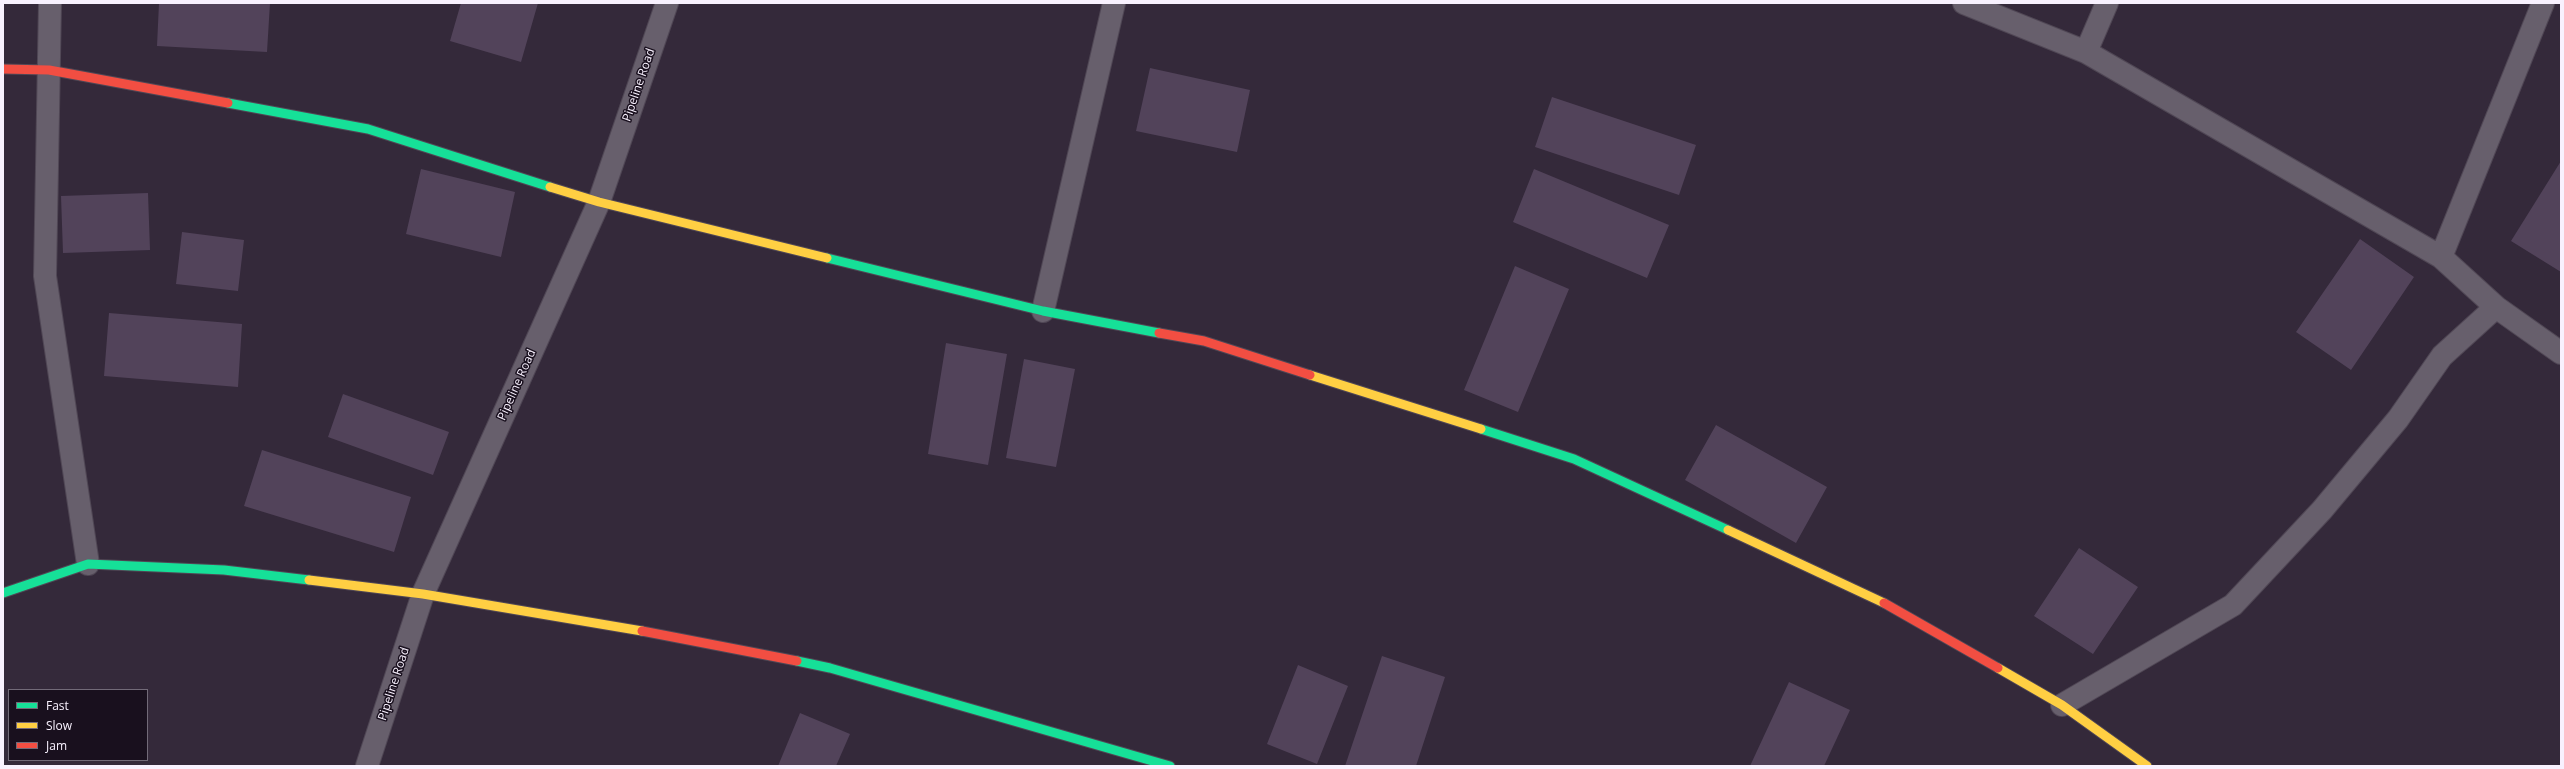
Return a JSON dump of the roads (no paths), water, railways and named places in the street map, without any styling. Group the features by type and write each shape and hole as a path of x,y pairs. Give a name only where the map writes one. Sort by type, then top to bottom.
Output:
{"street":[{"path":"50,3 50,70 45,276 88,564"},
{"name":"Pipeline Road","path":"367,766 423,594 599,202 667,3"},
{"path":"1044,311 1114,3"},
{"path":"1964,3 2086,52 2441,257 2496,307 2561,353"},
{"path":"2086,52 2107,3"},
{"path":"2441,257 2543,3"},
{"path":"3,69 50,70 368,129 599,202 1044,311 1204,341 1574,459 1871,595 2062,705 2147,766"},
{"path":"2062,705 2233,605 2322,510 2398,419 2442,356 2496,307"},
{"path":"3,593 88,564 224,570 423,594 612,625 830,668 1170,766"}]}
